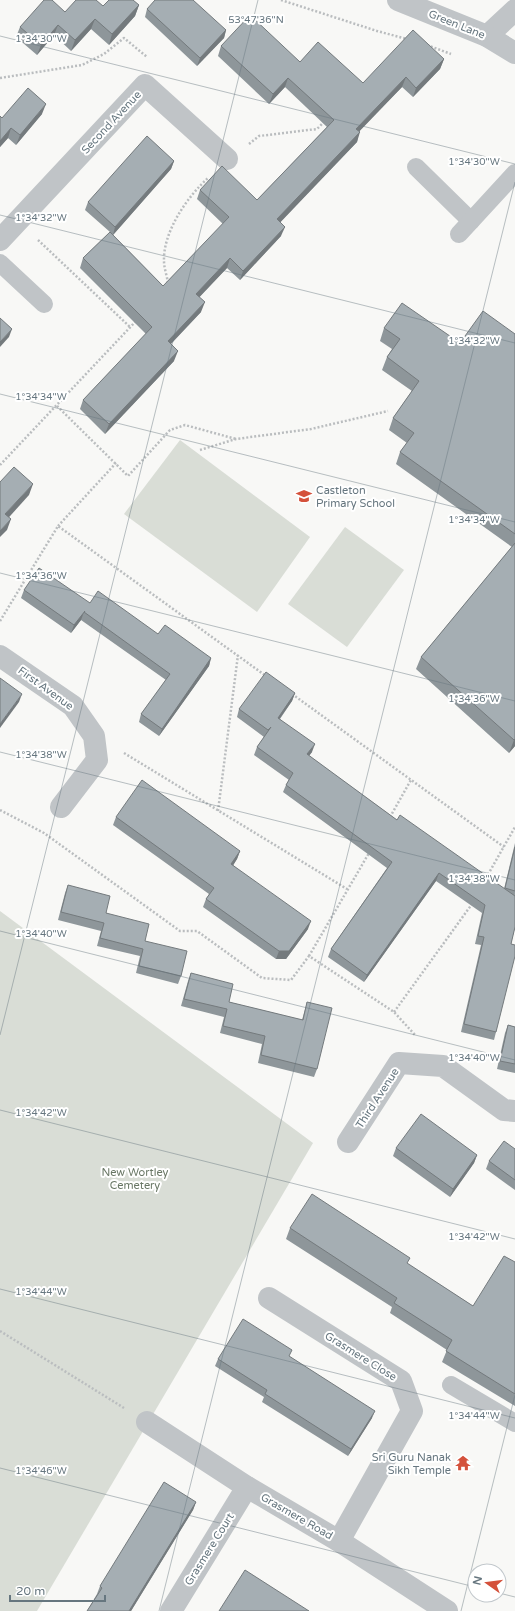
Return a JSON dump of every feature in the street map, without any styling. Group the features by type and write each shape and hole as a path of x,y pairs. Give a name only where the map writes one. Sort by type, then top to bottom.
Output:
{"street":[{"name":"Green Lane","path":"398,0 486,36 515,52"},
{"path":"486,36 515,10"},
{"name":"Second Avenue","path":"0,240 146,85 227,159"},
{"name":"First Avenue","path":"0,656 73,706 94,736 97,760 61,807"},
{"name":"Third Avenue","path":"348,1142 399,1063 443,1066"},
{"path":"443,1066 504,1110 515,1111"},
{"name":"Grasmere Close","path":"269,1298 401,1381 412,1411 339,1541"},
{"name":"Grasmere Road","path":"147,1422 247,1487 339,1541 447,1611"},
{"name":"Grasmere Court","path":"170,1611 247,1487"}],"lane":[{"path":"416,167 471,221"},
{"path":"459,234 515,173"},
{"path":"0,263 44,304"},
{"path":"451,1385 515,1423"}],"path":[{"path":"281,0 377,31 414,41"},
{"path":"0,78 82,65 104,54 124,38 152,61"},
{"path":"402,44 407,39"},
{"path":"421,43 455,55"},
{"path":"169,288 164,261 166,239 178,214 205,181 227,159 259,136 317,129 329,118"},
{"path":"18,221 130,327"},
{"path":"0,465 141,316"},
{"path":"57,406 128,476 170,430 185,425 236,439"},
{"path":"200,450 236,439 311,429 388,411"},
{"path":"0,621 58,526 116,463"},
{"path":"58,526 270,678"},
{"path":"218,811 238,655"},
{"path":"289,692 504,847"},
{"path":"94,736 347,890"},
{"path":"387,821 411,780"},
{"path":"0,810 44,833 180,931 196,930 262,978 291,980 309,956 371,849"},
{"path":"484,882 515,827"},
{"path":"394,1012 474,902"},
{"path":"309,956 394,1012 443,1066"},
{"path":"0,1331 147,1422"}],"green space":[{"path":"180,440 310,537 257,612 124,514"},
{"path":"345,527 404,570 347,647 288,604"},
{"name":"New Wortley Cemetery","path":"0,911 313,1143 37,1611 0,1611"}],"building":[{"path":"44,0 52,0 65,12 76,0 96,0 103,6 109,0 133,0 139,5 112,34 95,19 75,40 58,25 41,45 20,27"},
{"path":"155,0 193,0 226,30 200,58 147,9"},
{"path":"250,15 300,62 318,42 363,83 413,30 444,59 416,88 406,77 356,129 360,132 277,219 285,227 243,271 230,258 196,294 205,302 168,341 178,351 109,424 83,400 152,327 83,258 110,232 163,286 229,217 200,190 222,166 257,200 334,120 288,78 273,94 221,46"},
{"path":"28,88 46,104 20,135 11,128 0,141 0,116 2,118"},
{"path":"147,136 174,161 115,227 88,202"},
{"path":"402,303 460,343 483,311 515,334 515,534 400,452 414,433 393,418 419,381 387,357 400,339 384,328"},
{"path":"0,318 12,329 0,342"},
{"path":"14,467 33,484 5,514 11,519 0,531 0,482"},
{"path":"515,543 515,739 514,740 421,657"},
{"path":"39,568 90,603 98,591 158,634 165,625 211,658 162,729 141,714 170,674 84,612 74,625 24,590"},
{"path":"266,672 295,693 278,718 315,744 307,754 397,820 400,815 515,896 515,927 511,944 515,945 515,956 496,1032 464,1024 484,937 478,936 485,905 439,873 367,975 331,949 392,862 286,785 293,773 257,747 271,727 268,730 239,709"},
{"path":"0,678 22,694 0,724"},
{"path":"142,780 240,851 231,864 311,921 289,951 279,951 206,899 214,888 116,817"},
{"path":"515,847 515,891 505,888"},
{"path":"68,885 110,896 106,913 149,924 145,941 187,951 181,976 139,966 143,949 100,938 104,923 61,912"},
{"path":"191,973 233,984 229,1002 303,1020 307,1002 332,1008 317,1069 261,1055 265,1036 223,1026 227,1009 184,999"},
{"path":"508,1025 515,1027 515,1064 500,1061"},
{"path":"421,1114 477,1155 453,1189 396,1148"},
{"path":"504,1141 515,1149 515,1180 489,1161"},
{"path":"312,1194 410,1258 407,1263 473,1306 504,1256 515,1262 515,1394 446,1351 452,1340 394,1303 397,1298 290,1228"},
{"path":"243,1319 292,1350 289,1356 375,1411 351,1449 265,1394 267,1390 218,1359"},
{"path":"164,1482 196,1502 129,1611 87,1611 102,1588 100,1586"},
{"path":"245,1570 309,1611 219,1611"}],"place":[{"name":"Castleton Primary School","path":"304,496"},
{"name":"Sri Guru Nanak Sikh Temple","path":"463,1463"}]}
